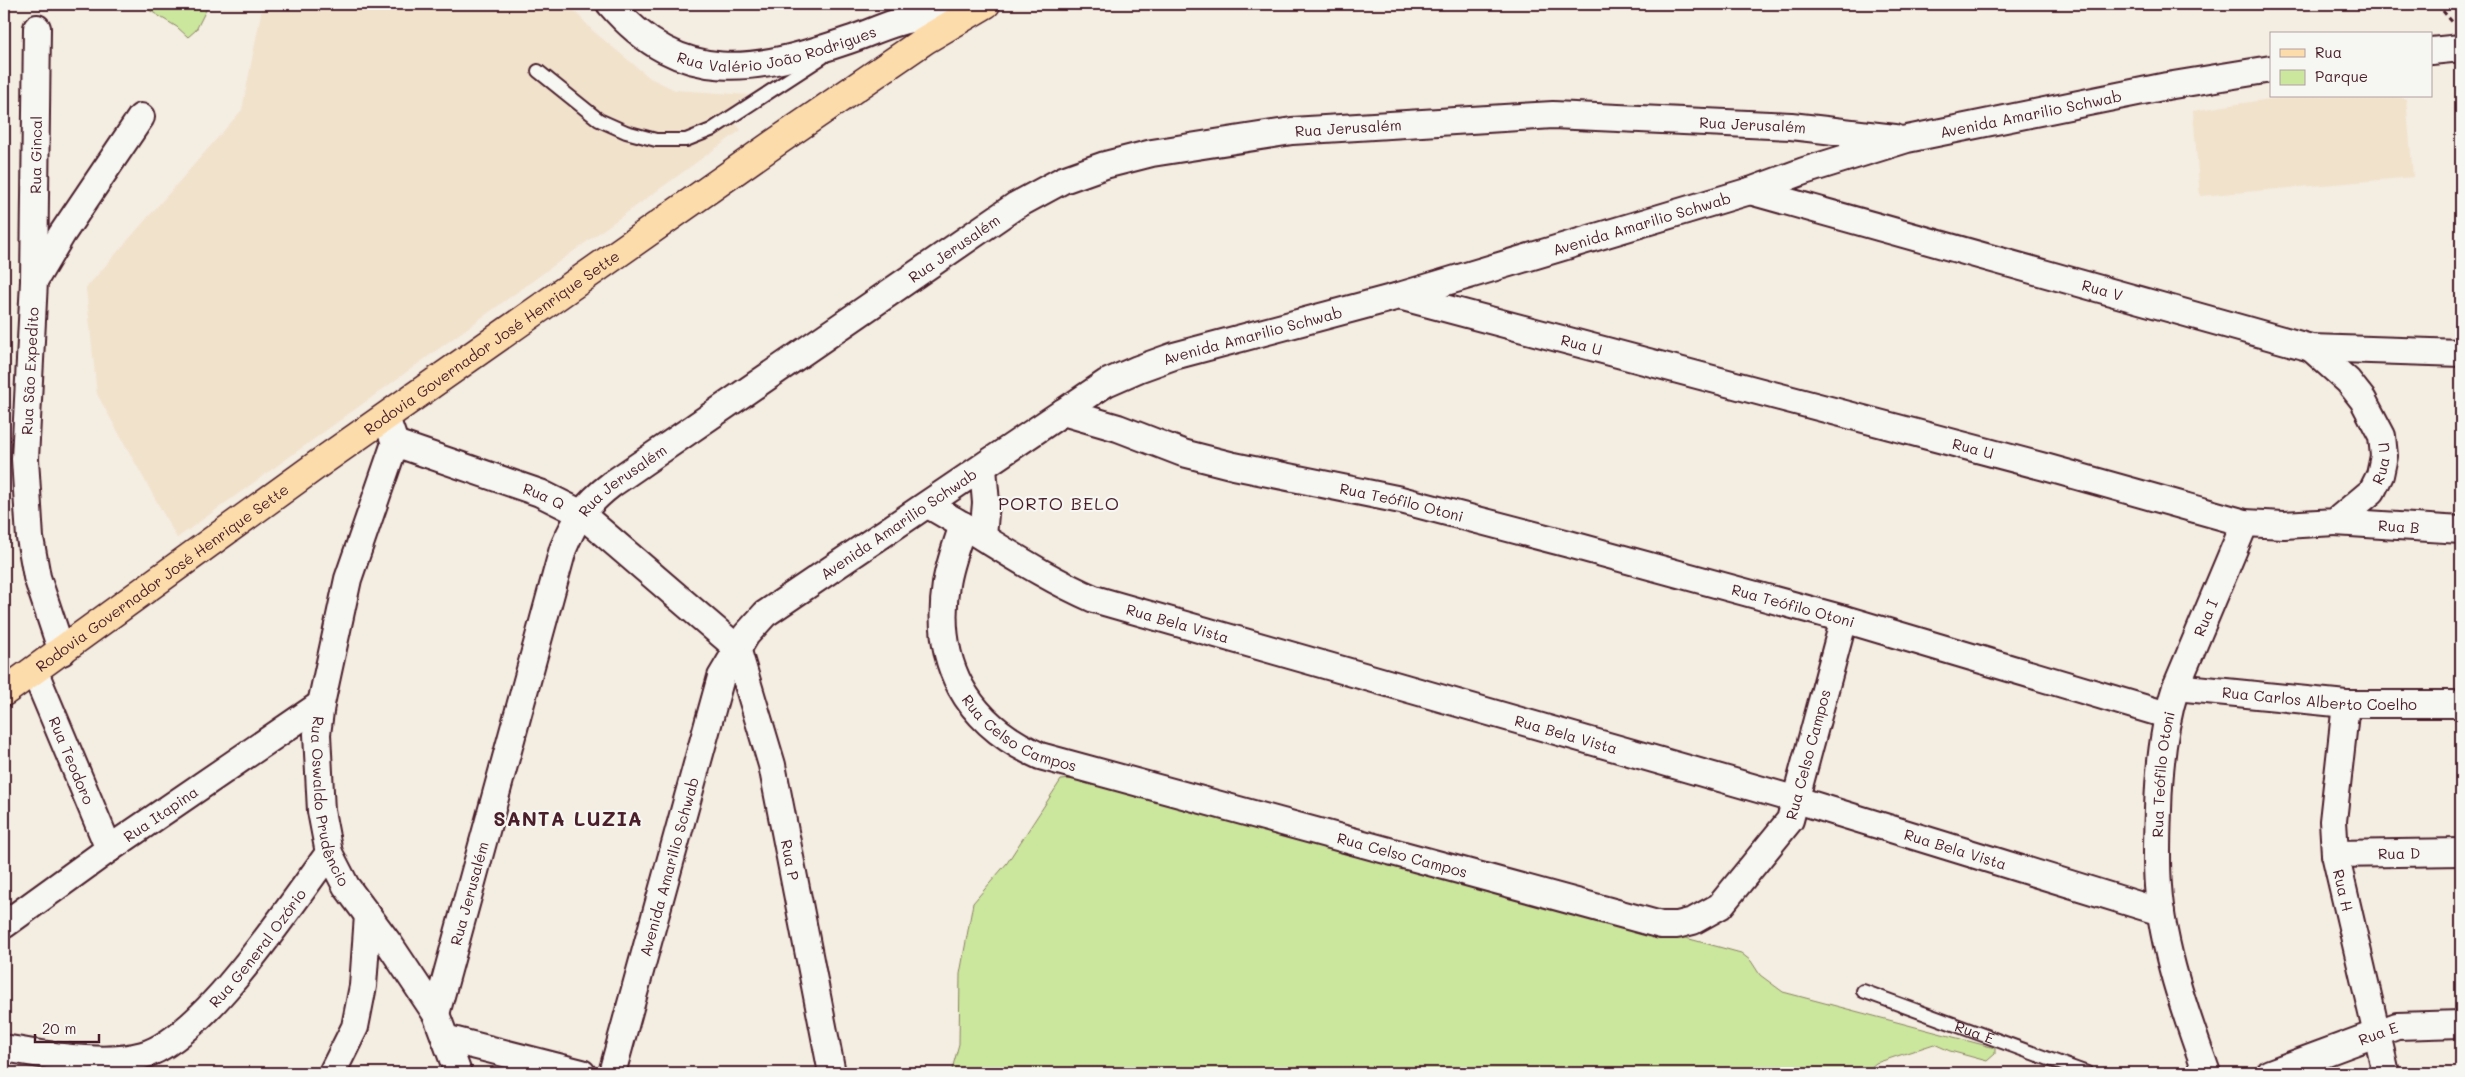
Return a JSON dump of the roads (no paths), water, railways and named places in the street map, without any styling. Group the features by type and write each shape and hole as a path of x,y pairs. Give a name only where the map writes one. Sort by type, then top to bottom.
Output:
{"main road":[{"name":"Rodovia Governador José Henrique Sette","path":"4,692 386,417 851,90 925,40 986,4"}],"street":[{"name":"Rua Valério João Rodrigues","path":"610,4 639,33 664,50 690,62 720,66 758,66 802,56 917,18 960,19"},
{"name":"Rua Gincal","path":"34,282 37,28"},
{"path":"2432,50 2458,37"},
{"name":"Avenida Amarilio Schwab","path":"612,1073 720,677 737,648 765,614 1106,383 1174,356 1399,296 1750,191 1804,171 1907,139 2177,85 2270,69"},
{"name":"Rua Jerusalém","path":"440,1026 563,549 580,514 592,500 612,484 1015,206 1064,180 1105,165 1152,153 1292,131 1553,115 1791,126 1907,139"},
{"name":"Rua São Expedito","path":"62,652 37,577 30,528 25,459 34,282 62,234 141,117"},
{"name":"Rua V","path":"1750,191 2311,348 2461,353"},
{"name":"Rua U","path":"1399,296 2045,467 2245,523 2284,525 2335,522 2359,504 2380,475 2384,456 2382,436 2374,418 2348,381 2311,348"},
{"name":"Rua Teófilo Otoni","path":"1063,412 1118,428 1183,453 1234,466 1401,500 1844,618 2167,715 2159,776 2157,858 2161,912 2184,1008 2207,1073"},
{"path":"386,417 395,443"},
{"name":"Rua Q","path":"395,443 540,493 580,514 737,648"},
{"name":"Rua Oswaldo Prudêncio","path":"395,443 348,579 321,704 317,734 319,793 329,853 346,886 368,914 440,1026 458,1073"},
{"path":"973,530 986,502 983,468"},
{"name":"Rua Bela Vista","path":"928,505 973,530 1040,574 1094,600 1797,800 2161,912"},
{"name":"Rua B","path":"2335,522 2461,530"},
{"name":"Rua I","path":"2167,715 2176,687 2245,523"},
{"name":"Rua Celso Campos","path":"973,530 947,581 943,607 943,631 947,654 959,684 981,717 1011,742 1040,756 1660,925 1676,925 1692,921 1720,906 1790,820 1797,800 1844,618"},
{"name":"Rua P","path":"737,648 772,765 832,1073"},
{"name":"Rua Teodoro","path":"34,670 109,848"},
{"name":"Rua Carlos Alberto Coelho","path":"2176,687 2346,704 2461,704"},
{"name":"Rua Itapina","path":"4,925 109,848 321,704"},
{"name":"Rua H","path":"2346,704 2334,821 2335,854 2386,1073"},
{"name":"Rua D","path":"2335,854 2461,852"},
{"name":"Rua General Ozório","path":"4,1048 111,1061 144,1055 175,1040 218,999 329,853"},
{"path":"332,1073 355,1027 363,986 368,914"},
{"name":"Rua E","path":"2270,1073 2375,1032 2397,1026 2461,1024"},
{"path":"440,1026 582,1073"}],"lane":[{"path":"538,71 599,120 626,132 656,140 686,140 711,130 848,41"},
{"name":"Rua E","path":"1863,991 2087,1073"}],"district":[{"name":"PORTO BELO","path":"1059,503"},
{"name":"SANTA LUZIA","path":"568,818"}]}
